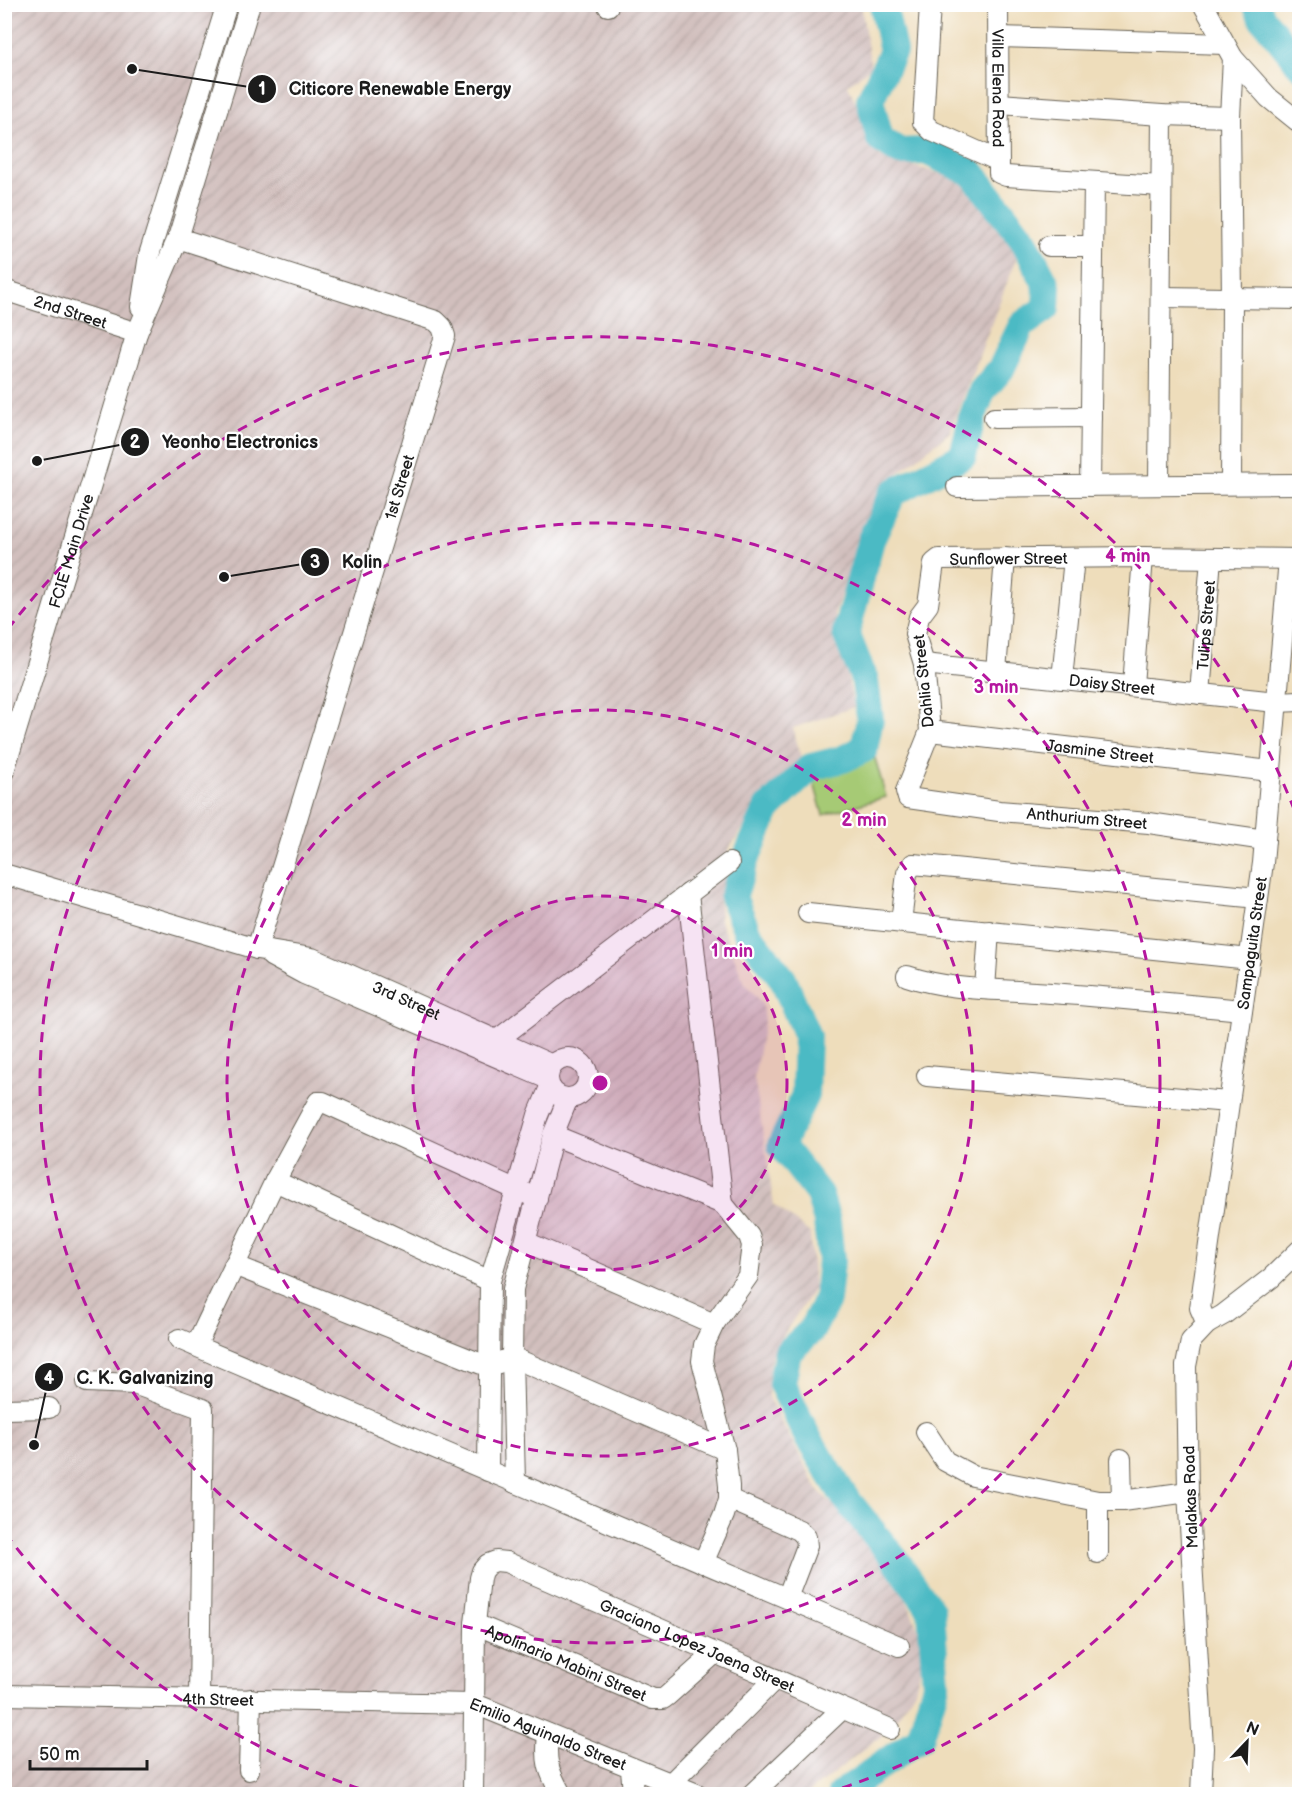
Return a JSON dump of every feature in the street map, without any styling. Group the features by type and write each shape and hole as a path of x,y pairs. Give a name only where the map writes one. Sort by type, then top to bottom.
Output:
{"street":[{"name":"FCIE Main Drive","path":"137,333 149,255 227,4"},
{"name":"FCIE Main Drive","path":"4,771 8,750 137,333 178,238 250,4"},
{"path":"930,4 923,122 932,131 999,167 1006,176 1161,186"},
{"name":"Villa Elena Road","path":"998,4 999,167"},
{"path":"1203,4 1229,51 1269,98 1299,123"},
{"path":"999,37 1229,51"},
{"path":"1229,51 1232,299 1231,484"},
{"path":"999,104 1162,116 1230,117"},
{"path":"1159,485 1162,116"},
{"path":"1090,486 1094,182"},
{"name":"1st Street","path":"178,238 436,321 442,327 445,336 257,949"},
{"path":"1049,246 1093,246"},
{"name":"2nd Street","path":"4,290 137,333"},
{"path":"1161,297 1299,299"},
{"path":"994,418 1091,417"},
{"path":"957,487 1299,484"},
{"path":"1133,686 1143,557"},
{"path":"996,671 1005,558"},
{"name":"Sunflower Street","path":"934,563 939,559 1005,558 1294,559"},
{"path":"1062,679 1074,558"},
{"name":"Tulips Street","path":"1200,693 1211,558"},
{"name":"Sampaguita Street","path":"1206,1324 1200,1308 1258,898 1276,702 1291,631 1294,559"},
{"name":"Dahlia Street","path":"908,798 906,791 930,731 924,664 915,634 919,617 928,605 934,563"},
{"name":"Daisy Street","path":"924,664 1276,702 1299,701"},
{"name":"Jasmine Street","path":"930,731 1270,771"},
{"name":"Anthurium Street","path":"908,798 999,811 1149,823 1265,840"},
{"path":"494,1047 729,863"},
{"path":"901,922 907,873 913,864 1258,898"},
{"name":"3rd Street","path":"4,874 257,949 304,974 494,1047 550,1077"},
{"path":"688,894 723,1204"},
{"path":"808,913 1250,959"},
{"path":"985,989 989,931"},
{"path":"907,975 925,982 985,989 1242,1010"},
{"path":"488,1471 490,1281 550,1077 566,1058 574,1059 585,1066 588,1078 584,1090 574,1098 568,1098 554,1093 550,1077"},
{"path":"927,1076 1228,1102"},
{"path":"515,1483 513,1289 553,1135 568,1098"},
{"path":"537,1198 323,1101 315,1104 234,1265 187,1343 898,1646"},
{"path":"553,1135 723,1204 750,1236 752,1245 748,1276 714,1324 704,1345 702,1361 724,1450 729,1499 704,1563"},
{"path":"275,1181 490,1281"},
{"path":"526,1242 714,1324"},
{"name":"Malakas Road","path":"1201,1794 1203,1748 1188,1492 1186,1366 1191,1341 1206,1324 1223,1315 1271,1278 1299,1250"},
{"path":"234,1265 489,1367 512,1357 724,1450"},
{"path":"87,1382 134,1384 203,1409 199,1698"},
{"path":"4,1409 49,1408"},
{"path":"926,1432 945,1461 973,1476 1098,1501 1122,1501 1188,1492"},
{"path":"1121,1460 1122,1501"},
{"path":"729,1499 798,1530 806,1537 807,1546 787,1598"},
{"path":"1098,1501 1098,1553"},
{"name":"Graciano Lopez Jaena Street","path":"475,1623 482,1570 488,1564 496,1561 506,1562 890,1729"},
{"path":"473,1794 475,1623"},
{"name":"Apolinario Mabini Street","path":"475,1623 653,1699 663,1699 714,1654"},
{"path":"670,1784 775,1679"},
{"name":"4th Street","path":"4,1695 431,1702"},
{"path":"249,1770 251,1699"},
{"name":"Emilio Aguinaldo Street","path":"431,1702 475,1704 697,1794"},
{"path":"752,1794 842,1709"},
{"path":"548,1734 546,1752 548,1769 561,1794"},
{"path":"631,1768 633,1794"}],"shaded area":[{"path":"5,5 861,5 871,67 848,85 880,157 975,183 1018,254 950,432 882,486 834,614 854,707 793,728 803,765 761,803 728,850 735,865 724,883 719,899 720,921 744,982 762,1003 764,1023 754,1077 774,1205 810,1233 814,1289 771,1357 768,1396 818,1490 862,1533 903,1590 921,1637 922,1663 915,1690 890,1729 807,1794 5,1794"}],"green space":[{"path":"875,758 886,797 823,815 812,776"}],"waterway":[{"path":"841,1794 920,1738 936,1685 931,1610 898,1563 844,1496 808,1438 782,1384 788,1352 811,1331 827,1300 831,1261 827,1221 819,1194 781,1145 805,1095 807,1036 783,979 748,934 733,897 746,858 768,808 811,767 843,759 864,749 870,719 865,681 846,633 871,540 893,493 963,456 971,421 982,391 1001,369 1022,325 1046,308 1047,286 1024,241 972,173 926,151 900,152 880,139 870,100 893,51 883,4"},
{"path":"1256,4 1262,18 1300,65"}],"place":[{"name":"Citicore Renewable Energy","path":"132,69"},
{"name":"Yeonho Electronics","path":"37,461"},
{"name":"Kolin","path":"224,577"},
{"name":"C. K. Galvanizing","path":"34,1445"}]}
